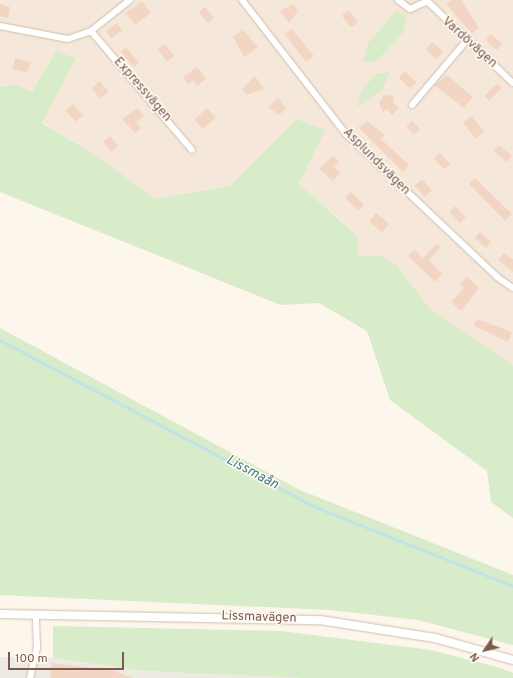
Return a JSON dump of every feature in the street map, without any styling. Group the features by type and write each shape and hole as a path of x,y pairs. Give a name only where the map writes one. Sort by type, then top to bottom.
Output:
{"street":[{"path":"0,26 68,39 91,31 130,0"},
{"name":"Asplundsvägen","path":"242,0 346,134 497,277 513,288"},
{"name":"Vardövägen","path":"398,0 410,9 426,1 466,41 513,83"},
{"name":"Expressvägen","path":"91,31 192,150"},
{"path":"412,105 466,41"},
{"name":"Lissmavägen","path":"0,614 320,620 435,638 513,660"},
{"path":"30,678 37,648 36,614"}],"shaded area":[{"path":"0,0 513,0 513,365 431,310 396,264 381,256 358,255 358,235 299,184 324,130 297,119 230,186 156,199 88,150 42,122 76,58 56,51 32,92 14,84 0,87"},
{"path":"0,657 53,658 144,671 302,678 0,678"}],"green space":[{"path":"396,11 407,15 403,32 376,62 363,62 368,43"},
{"path":"56,51 76,58 42,123 88,150 156,199 230,186 297,119 325,130 299,184 358,236 358,255 381,256 396,264 431,310 513,365 513,518 491,502 487,471 390,400 367,331 319,303 281,305 0,192 0,87 14,84 32,92"},
{"path":"390,72 382,90 357,107 361,91 376,74"},
{"path":"0,328 300,490 513,575 513,645 418,620 329,610 0,595"},
{"path":"53,626 281,631 431,650 501,668 513,673 513,678 302,678 144,671 53,658"}],"building":[{"path":"451,0 461,0 479,28 472,34 446,4"},
{"path":"142,1 151,13 135,25 126,13"},
{"path":"0,4 10,7 8,18 0,16"},
{"path":"293,4 298,11 289,23 280,11"},
{"path":"205,7 214,18 208,23 199,12"},
{"path":"349,10 358,22 351,27 342,15"},
{"path":"117,23 122,30 111,39 106,31"},
{"path":"292,29 314,56 306,62 285,34"},
{"path":"243,30 258,47 244,57 233,37"},
{"path":"491,34 502,44 497,50 486,40"},
{"path":"432,42 443,52 436,59 425,49"},
{"path":"165,44 174,56 167,61 158,49"},
{"path":"126,47 139,63 134,67 120,52"},
{"path":"15,58 30,62 28,73 12,69"},
{"path":"197,67 206,79 197,86 193,80 188,84 183,77"},
{"path":"405,71 416,82 410,89 399,77"},
{"path":"447,75 473,97 464,108 434,85"},
{"path":"255,76 264,89 246,95 242,89"},
{"path":"100,81 109,92 100,99 91,88"},
{"path":"497,83 502,88 489,101 484,96"},
{"path":"384,95 394,96 393,102 399,108 392,115 387,109 383,112 379,103"},
{"path":"278,98 286,109 279,115 268,107"},
{"path":"73,104 83,115 76,122 66,111"},
{"path":"138,108 144,116 136,122 141,128 135,133 122,119"},
{"path":"207,108 216,118 203,129 194,119"},
{"path":"472,116 484,132 475,139 463,123"},
{"path":"367,121 385,135 381,139 409,165 403,172 359,128"},
{"path":"412,121 420,129 414,134 406,127"},
{"path":"110,136 118,146 111,152 103,142"},
{"path":"499,145 512,156 507,162 494,151"},
{"path":"440,153 450,164 444,170 434,158"},
{"path":"333,156 339,162 334,167 340,173 333,181 319,169"},
{"path":"475,178 512,214 505,221 469,184"},
{"path":"422,179 432,190 425,197 415,186"},
{"path":"351,192 364,205 358,210 345,198"},
{"path":"455,206 466,218 460,223 449,211"},
{"path":"376,213 389,224 382,232 369,221"},
{"path":"480,232 491,242 486,248 475,238"},
{"path":"437,243 441,247 429,260 442,274 435,282 408,256 414,249 423,258"},
{"path":"504,253 513,259 513,272 498,260"},
{"path":"467,277 479,288 461,311 451,302 464,288 460,285"},
{"path":"477,319 512,332 508,342 473,325"},
{"path":"52,663 111,670 133,678 50,678"}],"waterway":[{"name":"Lissmaån","path":"0,340 313,506 513,586"}]}
